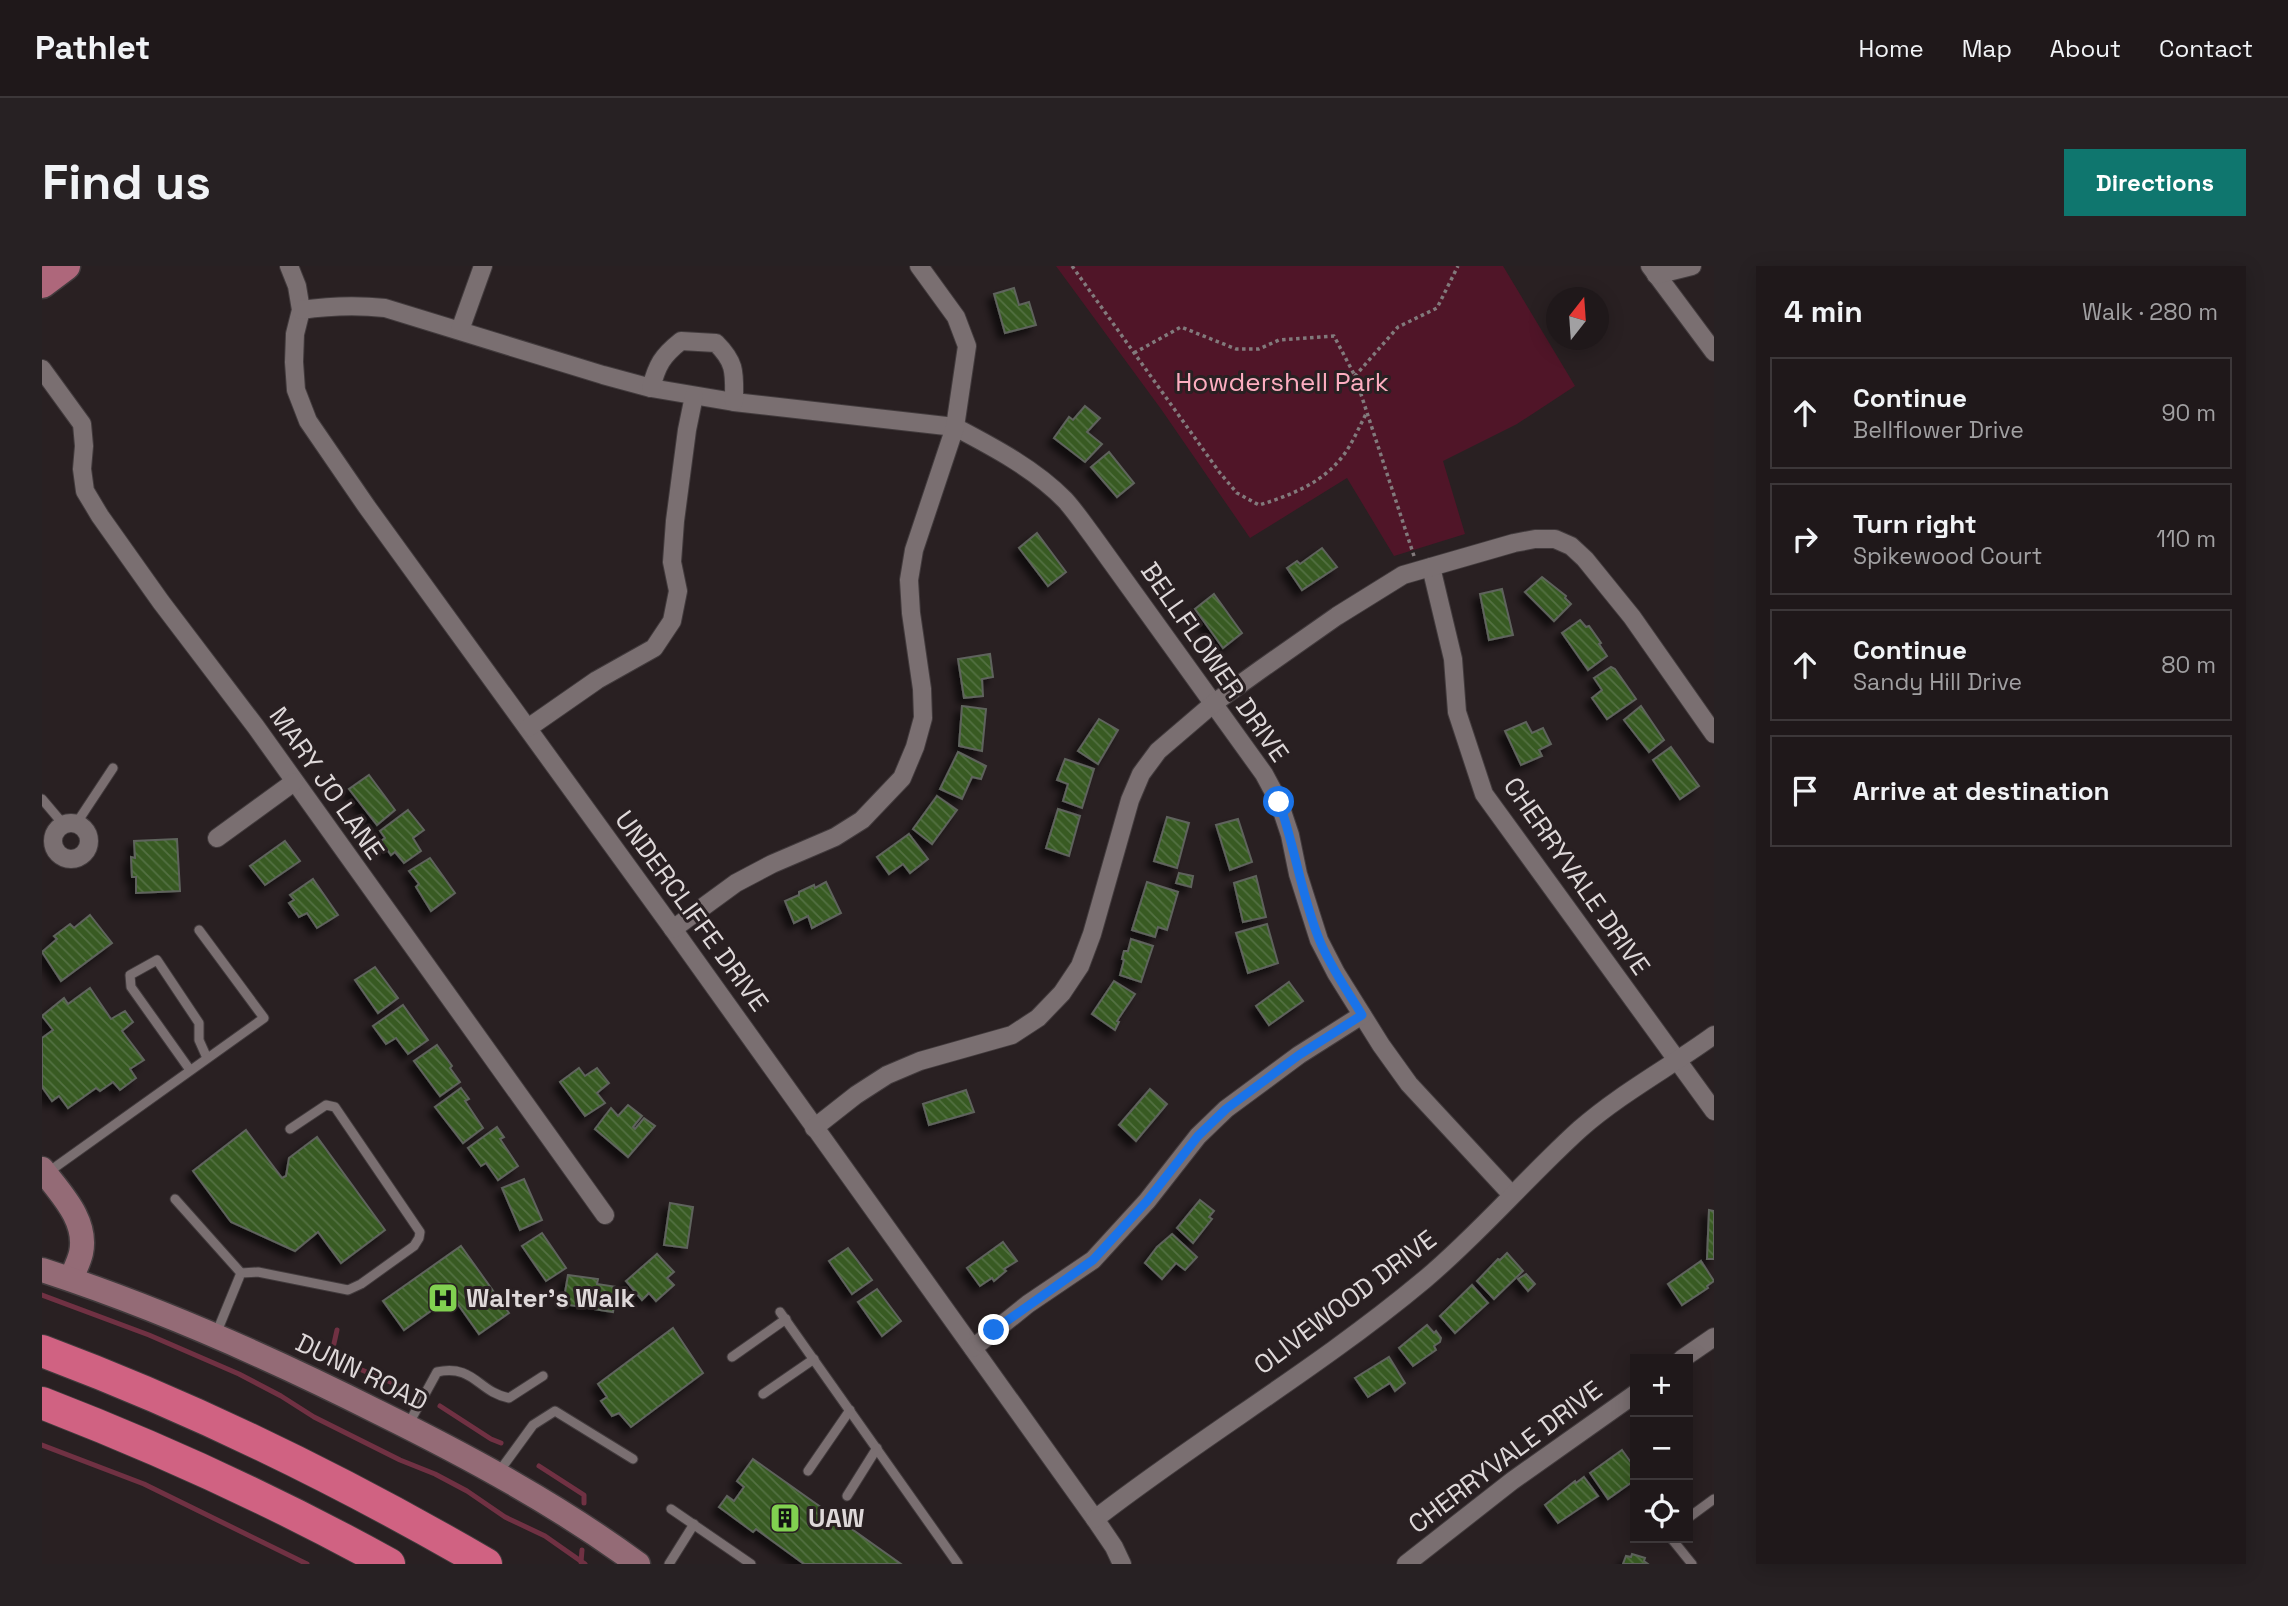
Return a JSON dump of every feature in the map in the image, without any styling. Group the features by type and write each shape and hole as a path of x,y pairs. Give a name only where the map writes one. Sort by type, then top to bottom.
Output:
{"highway":[{"path":"42,1351 183,1408 269,1447 353,1489 486,1564"},
{"path":"42,1403 180,1459 389,1564"}],"main road":[{"path":"42,284 66,266"}],"street":[{"name":"UNDERCLIFFE DRIVE","path":"289,266 297,286 301,310 295,334 296,390 308,421 367,507 973,1348 1114,1547 1122,1564"},
{"path":"460,330 483,266"},
{"path":"673,929 736,884 783,859 835,837 862,820 902,778 915,747 923,718 922,689 909,580 914,550 955,428 967,346 956,317 919,266"},
{"path":"1653,270 1692,266"},
{"path":"1653,270 1714,352"},
{"name":"BELLFLOWER DRIVE","path":"301,310 356,305 385,308 651,388 734,402 955,428 1021,466 1065,500 1264,774 1279,802 1290,835 1298,874 1319,940 1362,1015 1409,1084 1511,1194"},
{"path":"651,388 657,367 666,353 681,341 716,342 729,356 734,375 734,402"},
{"name":"MARY JO LANE","path":"42,369 82,424 85,491 153,591 256,727 605,1215"},
{"path":"528,728 597,680 654,648 672,621 678,591 672,562 675,521 694,396"},
{"path":"814,1128 887,1075 920,1061 1012,1035 1038,1018 1062,993 1080,966 1130,800 1141,774 1158,751 1214,703 1377,590 1404,575 1535,539 1555,539 1571,546 1585,559 1632,617 1714,734"},
{"name":"CHERRYVALE DRIVE","path":"1425,569 1453,659 1457,712 1484,794 1714,1111"},
{"path":"217,838 294,782"},
{"path":"70,824 81,826 88,835 85,852 70,859 59,854 49,855 55,833 70,824"},
{"path":"973,1348 1028,1304 1093,1260 1147,1201 1198,1136 1226,1109 1299,1055 1362,1015"},
{"name":"OLIVEWOOD DRIVE","path":"1095,1520 1142,1483 1339,1345 1425,1279 1582,1127 1714,1035"},
{"path":"44,1171 79,1222 81,1253 71,1279"},
{"name":"DUNN ROAD","path":"42,1270 215,1336 329,1387 408,1426 497,1475 638,1564"},
{"path":"1689,1354 1714,1337"},
{"name":"CHERRYVALE DRIVE","path":"1406,1564 1512,1481 1630,1398"}],"lane":[{"path":"42,799 70,824 113,768"},
{"path":"44,1171 264,1018 199,930"},
{"path":"190,1070 131,987 130,975 157,960 199,1023 199,1040 207,1058"},
{"path":"241,1273 258,1272 348,1290 361,1284 414,1246 419,1238 419,1232 335,1107 326,1105 290,1129"},
{"path":"175,1199 241,1273"},
{"path":"215,1336 241,1273"},
{"path":"732,1357 783,1316 958,1564"},
{"path":"763,1394 814,1359"},
{"path":"408,1426 437,1372 452,1369 467,1374 498,1396 509,1398 543,1376"},
{"path":"808,1471 850,1410"},
{"path":"497,1475 533,1425 555,1411 633,1459"},
{"path":"847,1496 877,1448"},
{"path":"1693,1514 1714,1499"},
{"path":"671,1509 751,1564"},
{"path":"668,1564 694,1524"},
{"path":"1675,1543 1692,1564"}],"path":[{"path":"1072,266 1220,473 1237,493 1259,505 1284,498 1308,485 1336,464 1367,412"},
{"path":"1355,376 1398,327 1437,308 1458,266"},
{"path":"1134,353 1181,327 1236,349 1259,349 1279,340 1334,336 1355,376 1425,569"}],"green space":[{"name":"Howdershell Park","path":"1056,266 1503,266 1546,338 1546,350 1553,350 1575,386 1517,424 1443,461 1465,534 1394,556 1347,478 1250,538 1161,409"}],"building":[{"path":"1014,288 1019,305 1029,302 1036,325 1005,333 994,294"},
{"path":"1085,406 1100,418 1087,432 1102,444 1085,462 1054,438 1069,417 1073,420"},
{"path":"1109,452 1134,483 1117,497 1091,467"},
{"path":"1037,533 1066,572 1048,586 1019,548"},
{"path":"1322,548 1337,567 1302,590 1287,568 1297,561 1300,564"},
{"path":"1542,577 1566,596 1571,604 1554,621 1525,592"},
{"path":"1502,589 1513,635 1489,640 1480,594"},
{"path":"1214,594 1242,633 1223,648 1195,609"},
{"path":"1580,620 1586,627 1589,626 1607,656 1588,670 1562,633"},
{"path":"990,654 993,677 982,679 983,696 964,698 958,659"},
{"path":"1611,667 1636,699 1607,719 1592,698 1602,690 1594,678"},
{"path":"962,706 986,709 982,751 959,746"},
{"path":"1641,706 1664,740 1649,752 1624,720"},
{"path":"1099,719 1118,730 1098,764 1078,751"},
{"path":"1526,722 1532,733 1543,728 1551,744 1539,750 1542,756 1521,765 1505,731"},
{"path":"1671,747 1699,786 1680,799 1653,760"},
{"path":"958,752 986,766 981,779 972,777 962,799 940,789"},
{"path":"1065,759 1094,769 1082,808 1063,801 1068,784 1057,780"},
{"path":"369,775 395,810 377,825 349,789"},
{"path":"937,796 957,810 932,844 913,829"},
{"path":"1058,809 1080,816 1069,856 1046,848"},
{"path":"408,810 424,830 413,838 421,851 404,863 395,852 391,855 381,841 385,838 380,831"},
{"path":"1167,817 1189,823 1177,868 1154,861"},
{"path":"1238,819 1252,862 1230,870 1216,825"},
{"path":"909,834 928,859 910,873 903,864 889,874 877,857"},
{"path":"177,839 180,891 136,893 136,877 132,877 131,857 135,858 134,841"},
{"path":"285,841 300,861 265,885 250,866"},
{"path":"430,858 455,893 431,911 416,887 419,884 409,871"},
{"path":"1179,873 1193,876 1191,887 1176,883"},
{"path":"1256,876 1266,917 1243,922 1234,883"},
{"path":"313,879 338,915 317,928 307,913 299,917 289,903 294,900 290,895"},
{"path":"826,882 841,913 812,928 808,916 794,923 785,901 814,885 815,888"},
{"path":"1147,882 1178,892 1167,930 1158,927 1155,937 1132,930"},
{"path":"90,915 112,943 61,981 42,952 57,939 54,936 70,924 74,928"},
{"path":"1267,924 1278,963 1248,973 1236,933"},
{"path":"1131,939 1153,946 1141,982 1120,975 1124,951 1128,951"},
{"path":"375,967 398,998 378,1013 355,980"},
{"path":"1114,981 1135,994 1117,1021 1119,1022 1115,1030 1092,1014"},
{"path":"1289,982 1303,1001 1269,1025 1256,1006"},
{"path":"90,988 111,1019 125,1011 133,1022 122,1031 144,1060 130,1069 136,1078 120,1090 113,1082 100,1091 96,1088 68,1108 59,1096 52,1101 42,1087 42,1038 53,1030 42,1016 64,998 68,1004"},
{"path":"403,1005 428,1040 408,1054 396,1038 386,1044 373,1026"},
{"path":"437,1045 460,1082 440,1096 414,1061"},
{"path":"579,1068 585,1076 597,1068 609,1083 597,1093 605,1103 585,1116 560,1082"},
{"path":"461,1088 469,1099 465,1101 483,1128 463,1143 435,1107"},
{"path":"1150,1089 1167,1104 1136,1141 1119,1125"},
{"path":"966,1090 974,1112 929,1125 923,1104"},
{"path":"628,1105 642,1116 633,1127 635,1129 644,1118 655,1126 628,1157 595,1129 611,1108 618,1116"},
{"path":"497,1127 504,1137 500,1139 518,1166 498,1180 486,1163 481,1166 468,1148"},
{"path":"246,1130 282,1178 286,1176 289,1158 317,1137 385,1230 341,1263 318,1232 295,1251 231,1222 193,1171"},
{"path":"524,1179 542,1220 520,1230 502,1188"},
{"path":"1200,1200 1214,1211 1209,1217 1212,1219 1193,1243 1177,1228"},
{"path":"670,1203 693,1207 687,1248 664,1245"},
{"path":"1709,1210 1714,1211 1714,1259 1707,1259"},
{"path":"542,1233 566,1268 546,1281 522,1246"},
{"path":"1172,1234 1197,1257 1185,1270 1176,1263 1162,1279 1145,1263 1157,1247"},
{"path":"1003,1242 1017,1261 1004,1269 1006,1271 994,1281 992,1278 980,1286 967,1268"},
{"path":"461,1246 509,1313 479,1334 452,1296 404,1330 383,1301"},
{"path":"848,1248 872,1280 852,1294 829,1261"},
{"path":"1507,1253 1523,1271 1494,1299 1477,1281"},
{"path":"657,1254 674,1272 667,1278 674,1285 656,1301 649,1293 642,1300 626,1281"},
{"path":"1701,1261 1714,1281 1682,1305 1668,1284"},
{"path":"1526,1274 1535,1284 1528,1291 1518,1279"},
{"path":"568,1275 598,1279 597,1284 617,1287 613,1312 563,1304"},
{"path":"1472,1285 1488,1303 1455,1333 1440,1316"},
{"path":"877,1289 901,1321 882,1336 858,1302"},
{"path":"1427,1325 1434,1333 1436,1331 1441,1338 1440,1342 1434,1346 1436,1350 1413,1366 1399,1348"},
{"path":"673,1328 703,1373 631,1427 619,1413 612,1416 601,1401 607,1397 598,1384"},
{"path":"1389,1357 1405,1383 1395,1391 1390,1383 1368,1397 1355,1378"},
{"path":"1622,1450 1630,1461 1630,1484 1608,1499 1590,1473"},
{"name":"UAW","path":"753,1459 901,1564 804,1564 756,1529 753,1532 719,1507 727,1496 734,1501 744,1487 737,1481"},
{"path":"1584,1477 1598,1496 1558,1523 1545,1505"},
{"path":"1632,1554 1645,1558 1644,1561 1648,1564 1623,1564 1626,1556 1631,1557"}],"waterway":[{"path":"42,1295 149,1335 239,1374 314,1417 467,1491 505,1517 545,1536 585,1564"},
{"path":"337,1330 331,1357 407,1389"},
{"path":"440,1406 501,1443"},
{"path":"42,1445 144,1484 307,1564"},
{"path":"539,1466 584,1495 584,1503"},
{"path":"581,1562 582,1550"}],"place":[{"name":"Walter's Walk","path":"443,1298"},
{"name":"UAW","path":"785,1518"}],"route":[{"path":"994,1330 1093,1260 1123,1230 1198,1136 1226,1109 1299,1055 1362,1015 1319,940 1279,802"}]}
